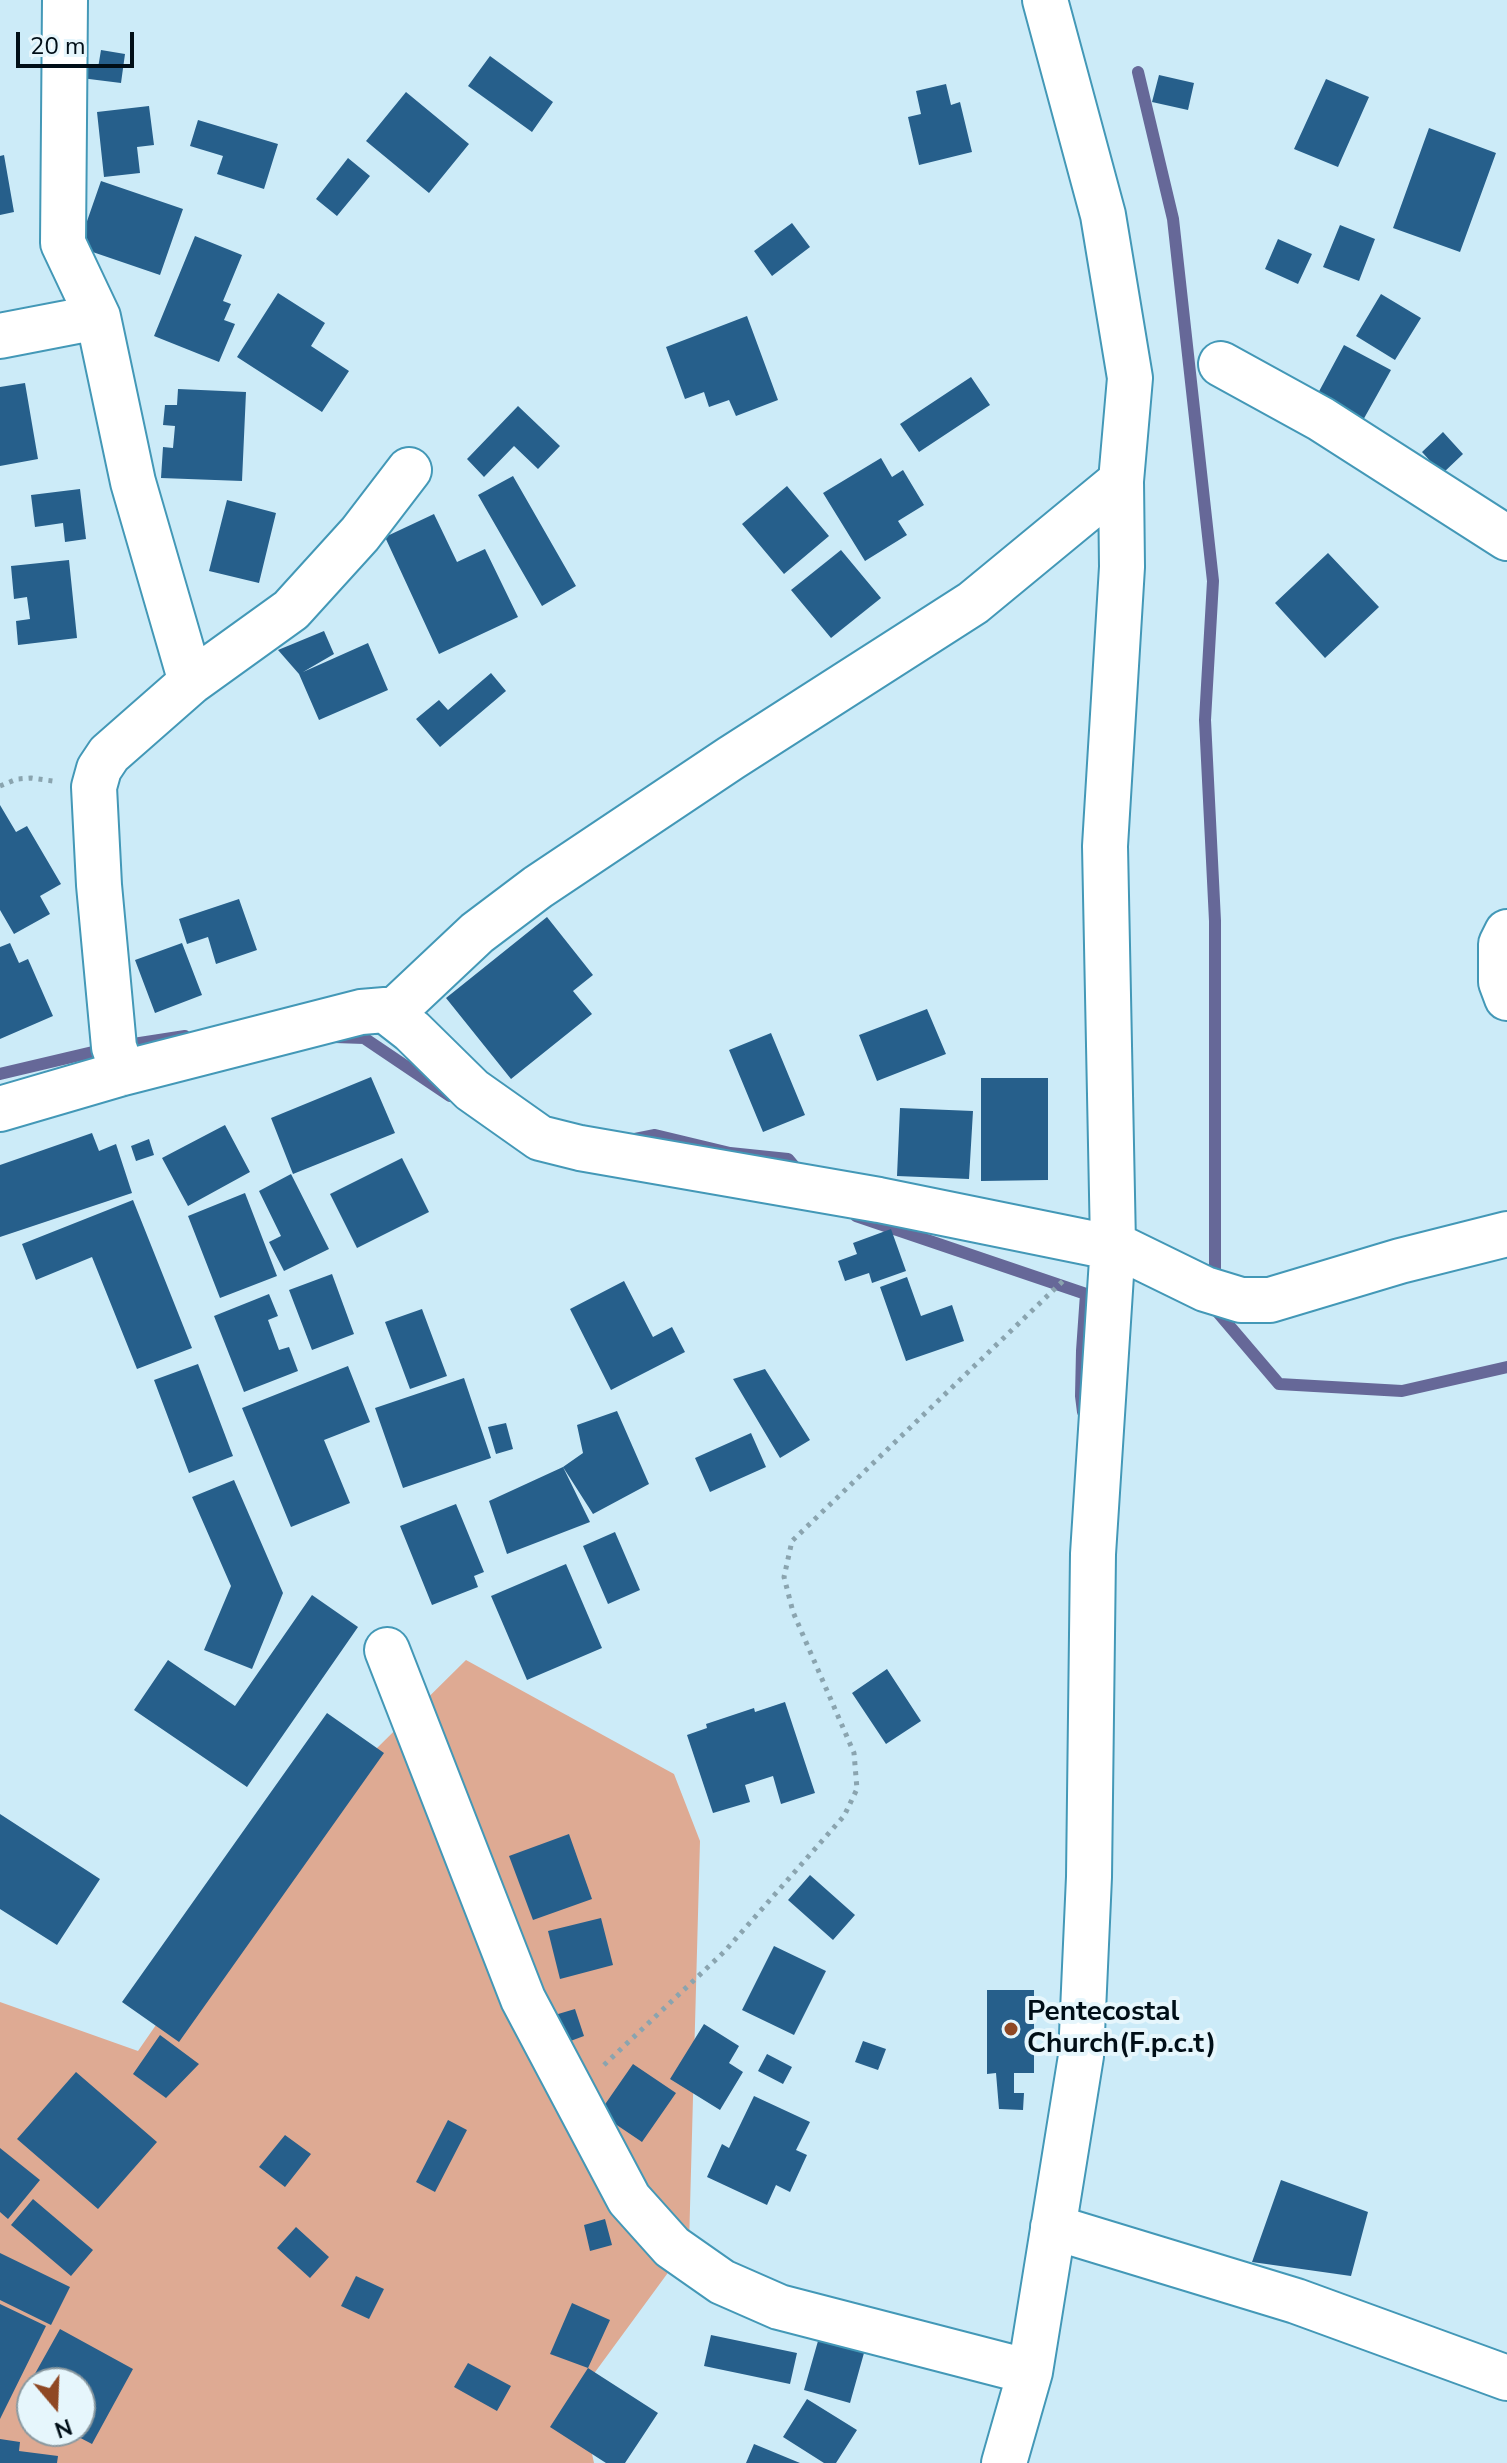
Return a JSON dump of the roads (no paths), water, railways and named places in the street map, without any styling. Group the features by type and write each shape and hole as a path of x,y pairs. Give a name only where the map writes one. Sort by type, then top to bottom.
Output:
{"street":[{"path":"65,0 63,243 98,317 133,482 191,682"},
{"path":"1004,2463 1030,2372 1081,2056 1089,1877 1093,1554 1106,1244 1105,846 1122,567 1121,481 1130,378 1103,215 1045,0"},
{"path":"0,336 98,317"},
{"path":"1221,364 1321,419 1507,538"},
{"path":"123,1073 114,1047 99,885 94,787 99,769 109,754 191,682 291,610 360,534 409,470"},
{"path":"392,1013 477,933 538,887 731,758 973,603 1121,481"},
{"path":"1507,932 1501,944 1501,982 1507,998"},
{"path":"0,1109 123,1073 361,1012 385,1010 392,1013 472,1090 540,1138 580,1148 879,1200 1106,1244 1205,1289 1241,1300 1270,1300 1371,1269 1507,1234"},
{"path":"387,1650 523,1999 629,2199 672,2247 722,2282 779,2307 1030,2372"},
{"path":"1053,2227 1296,2301 1507,2378"}],"waterway":[{"path":"1138,72 1173,219 1213,581 1205,720 1215,921 1215,1283"},
{"path":"0,1074 114,1047 185,1036"},
{"path":"335,1037 364,1038 450,1096"},
{"path":"630,1140 655,1135 730,1153 788,1159 799,1172"},
{"path":"856,1216 1086,1294 1082,1351 1083,1412"},
{"path":"1215,1306 1279,1384 1402,1391 1507,1367"}],"place":[{"name":"Pentecostal Church(F.p.c.t)","path":"1011,2029"}]}
